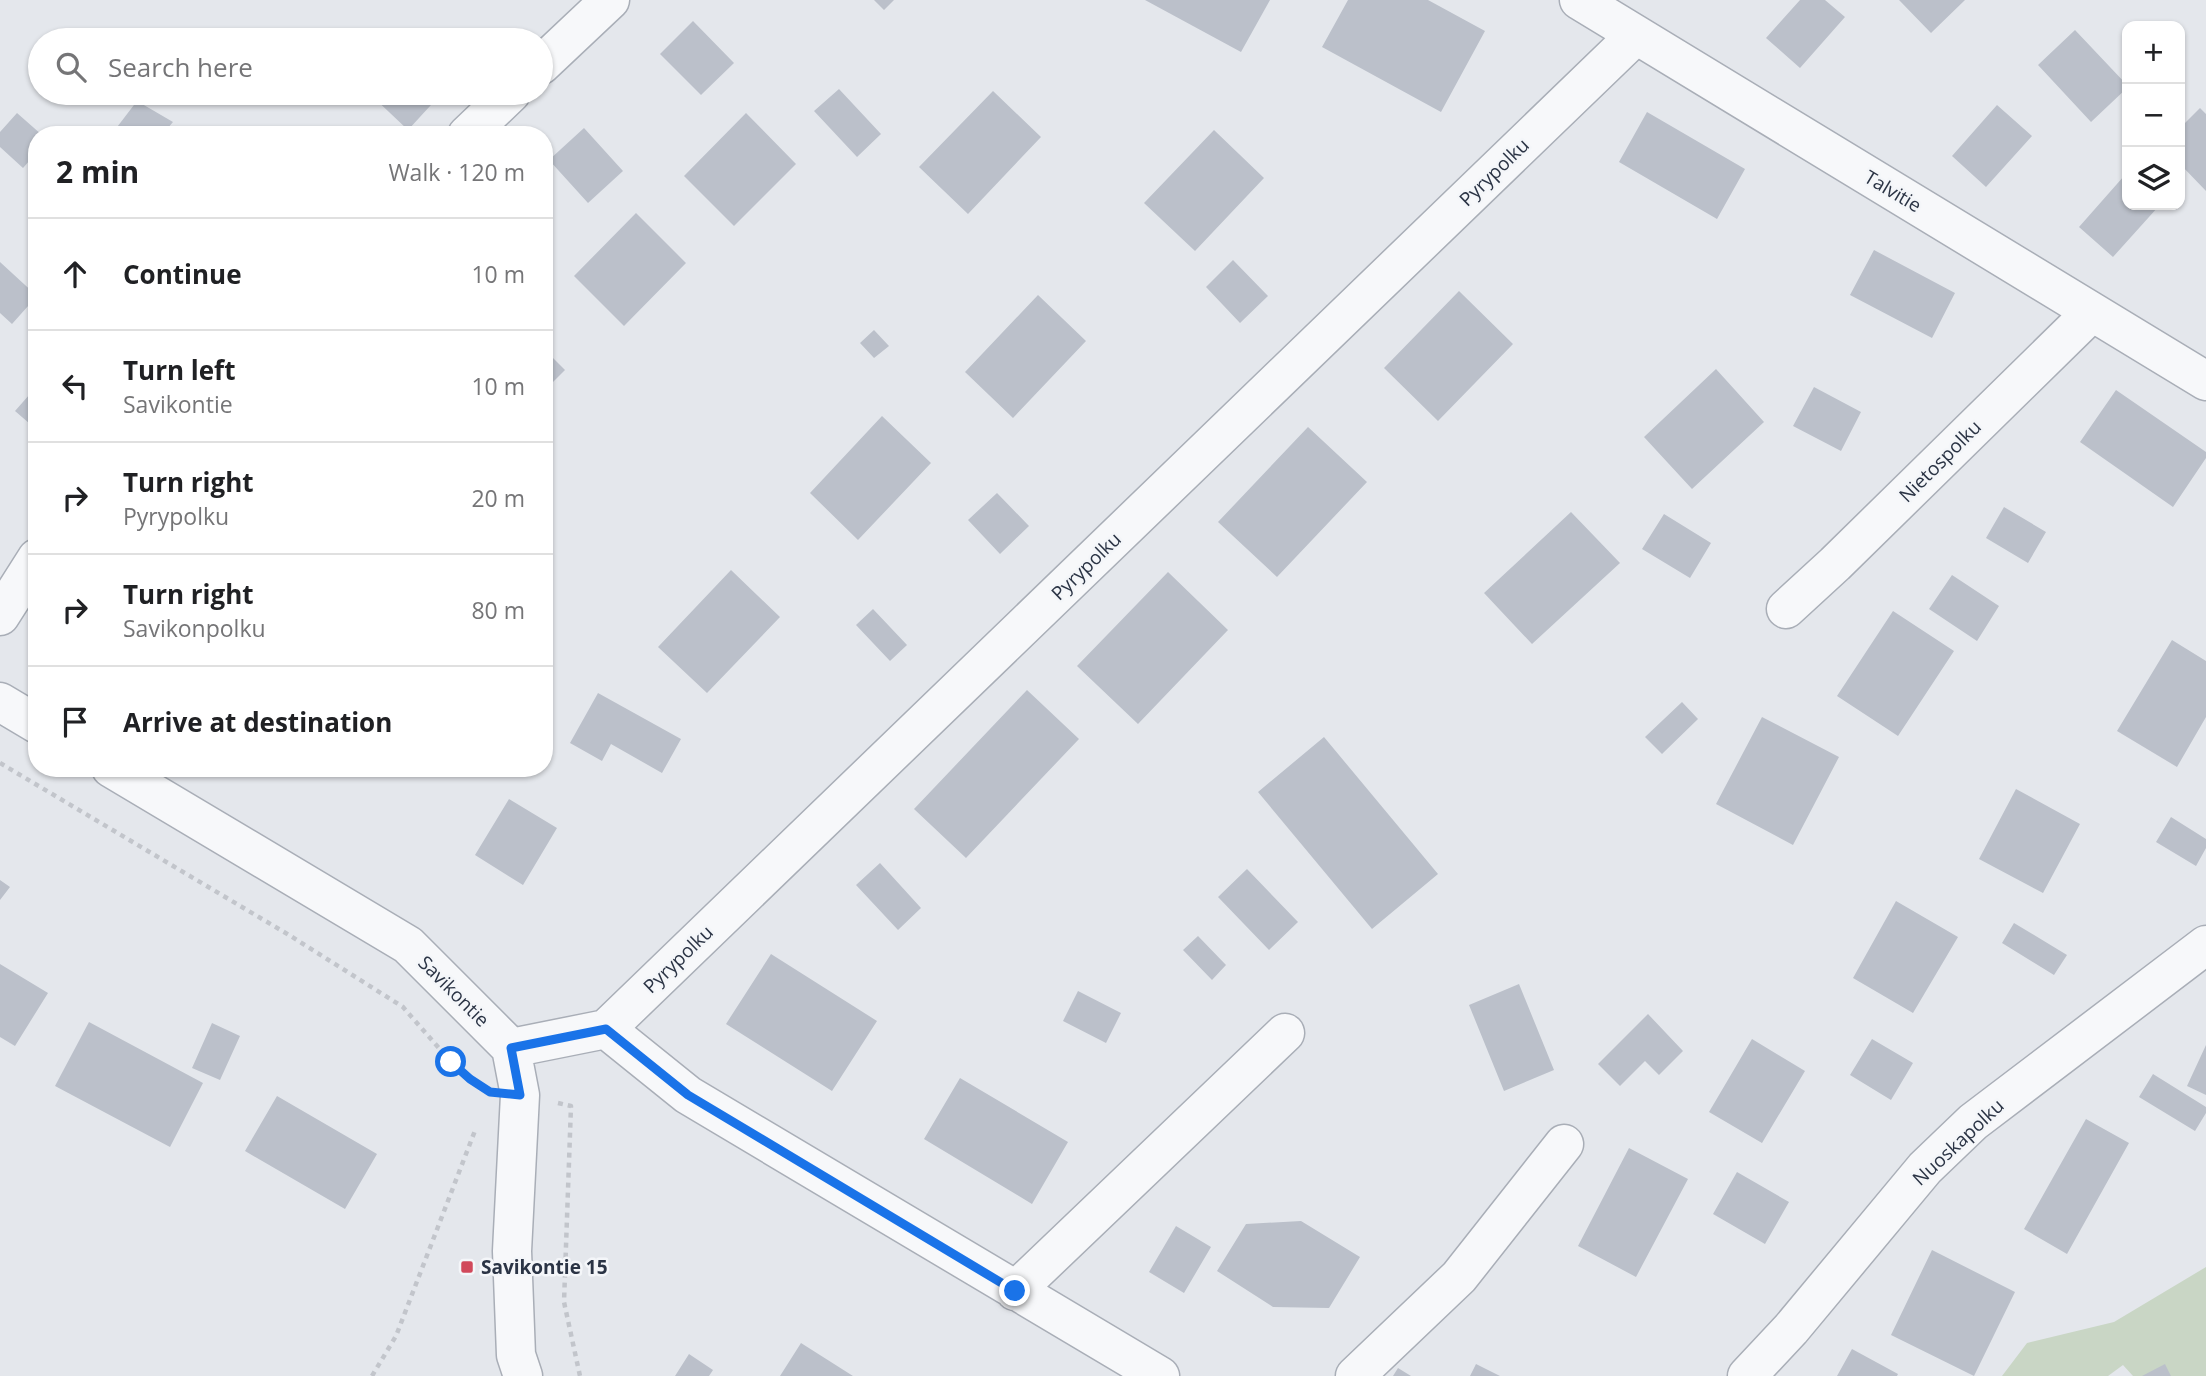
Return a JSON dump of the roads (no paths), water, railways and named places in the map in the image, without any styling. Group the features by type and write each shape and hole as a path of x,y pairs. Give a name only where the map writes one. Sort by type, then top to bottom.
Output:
{"street":[{"path":"553,54 610,0"},
{"name":"Talvitie","path":"1579,0 2206,381"},
{"name":"Pyrypolku","path":"606,1029 1636,35"},
{"path":"476,126 498,105"},
{"name":"Nietospolku","path":"1786,609 1835,565 2092,312"},
{"path":"0,616 28,572"},
{"path":"0,702 28,719"},
{"name":"Savikontie","path":"126,777 408,945 511,1048"},
{"name":"Nuoskapolku","path":"1747,1376 1791,1329 1925,1168 1973,1122 2206,945"},
{"path":"523,1376 516,1355 505,1093 511,1048 606,1029 688,1095 1160,1376"},
{"path":"1015,1291 1285,1033"},
{"path":"1355,1376 1459,1277 1564,1144"}],"place":[{"name":"Savikontie 15","path":"467,1267"}]}
